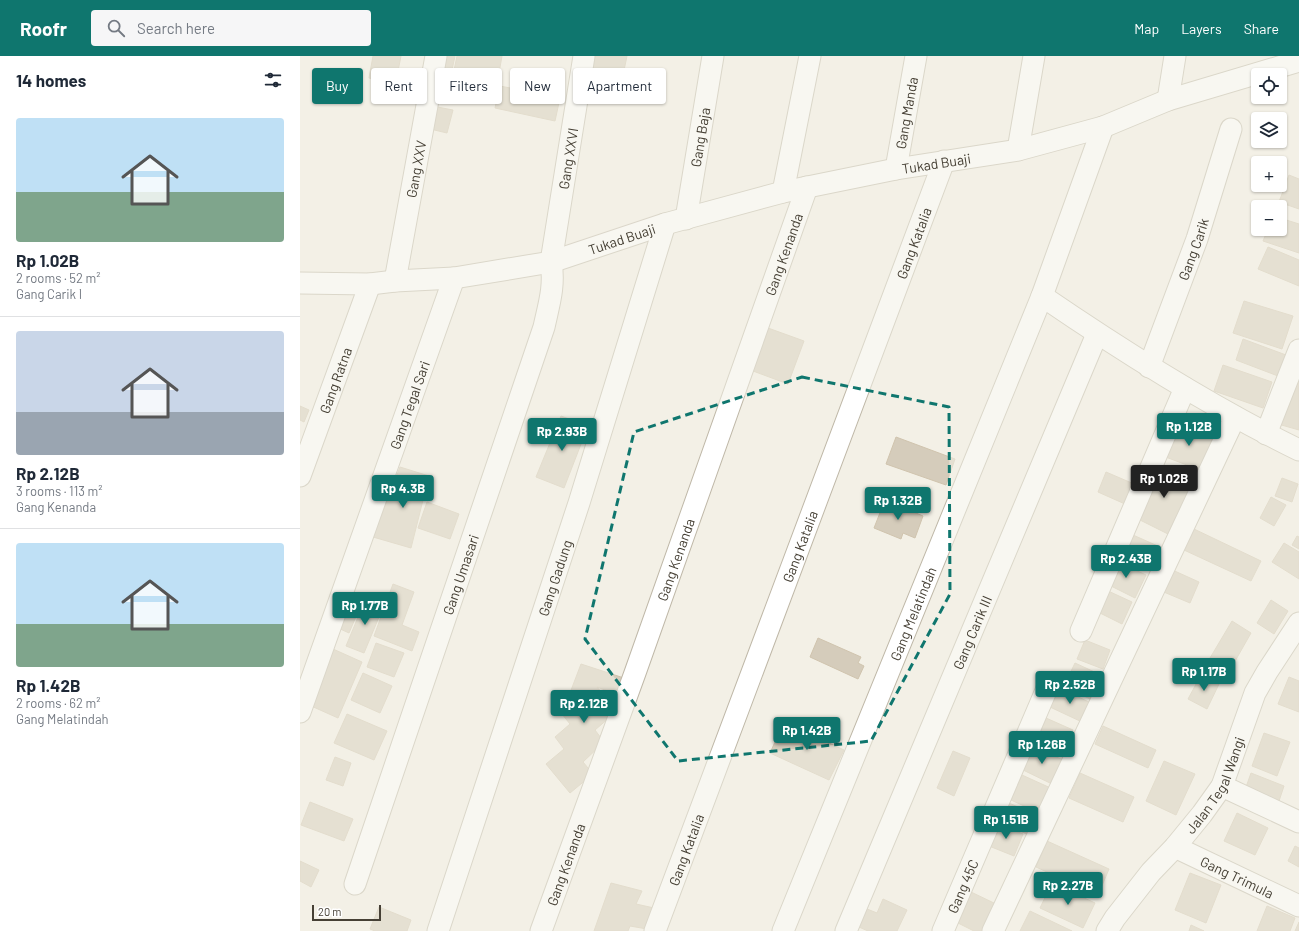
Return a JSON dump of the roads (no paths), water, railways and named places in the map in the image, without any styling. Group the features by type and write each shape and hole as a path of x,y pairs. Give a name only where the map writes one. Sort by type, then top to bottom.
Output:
{"street":[{"name":"Gang XXV","path":"395,281 436,56"},
{"name":"Gang XXVI","path":"551,262 584,56"},
{"name":"Gang Baja","path":"686,219 713,56"},
{"path":"783,192 810,56"},
{"name":"Gang Manda","path":"896,169 916,56"},
{"path":"1018,150 1034,56"},
{"path":"1168,100 1175,56"},
{"name":"Tukad Buaji","path":"300,283 370,284 395,281 454,278 551,262 665,224 783,192 896,169 1018,150 1103,127 1168,100 1299,61"},
{"path":"1103,127 1042,296 1097,334 1149,367 1235,417 1299,450"},
{"name":"Gang Carik","path":"1149,367 1197,239 1231,129"},
{"name":"Gang Katalia","path":"655,931 944,161"},
{"name":"Gang Kenanda","path":"541,931 635,673 807,187"},
{"name":"Gang Gadung","path":"438,931 579,503 665,224"},
{"name":"Gang Umasari","path":"355,884 544,327 552,289 553,274 551,262"},
{"name":"Gang Tegal Sari","path":"300,712 454,278"},
{"name":"Gang Ratna","path":"300,476 370,284"},
{"name":"Gang Melatindah","path":"783,931 1042,296"},
{"name":"Gang Carik III","path":"846,931 1097,334"},
{"path":"1266,434 1299,350"},
{"path":"1080,631 1185,388"},
{"path":"993,931 1235,417"},
{"name":"Jalan Tegal Wangi","path":"1107,931 1150,872 1175,847 1202,814 1222,786 1255,693 1299,623"},
{"name":"Gang 45C","path":"943,931 1048,686"},
{"path":"1222,786 1299,822"},
{"name":"Gang Trimula","path":"1175,847 1299,906"}]}
